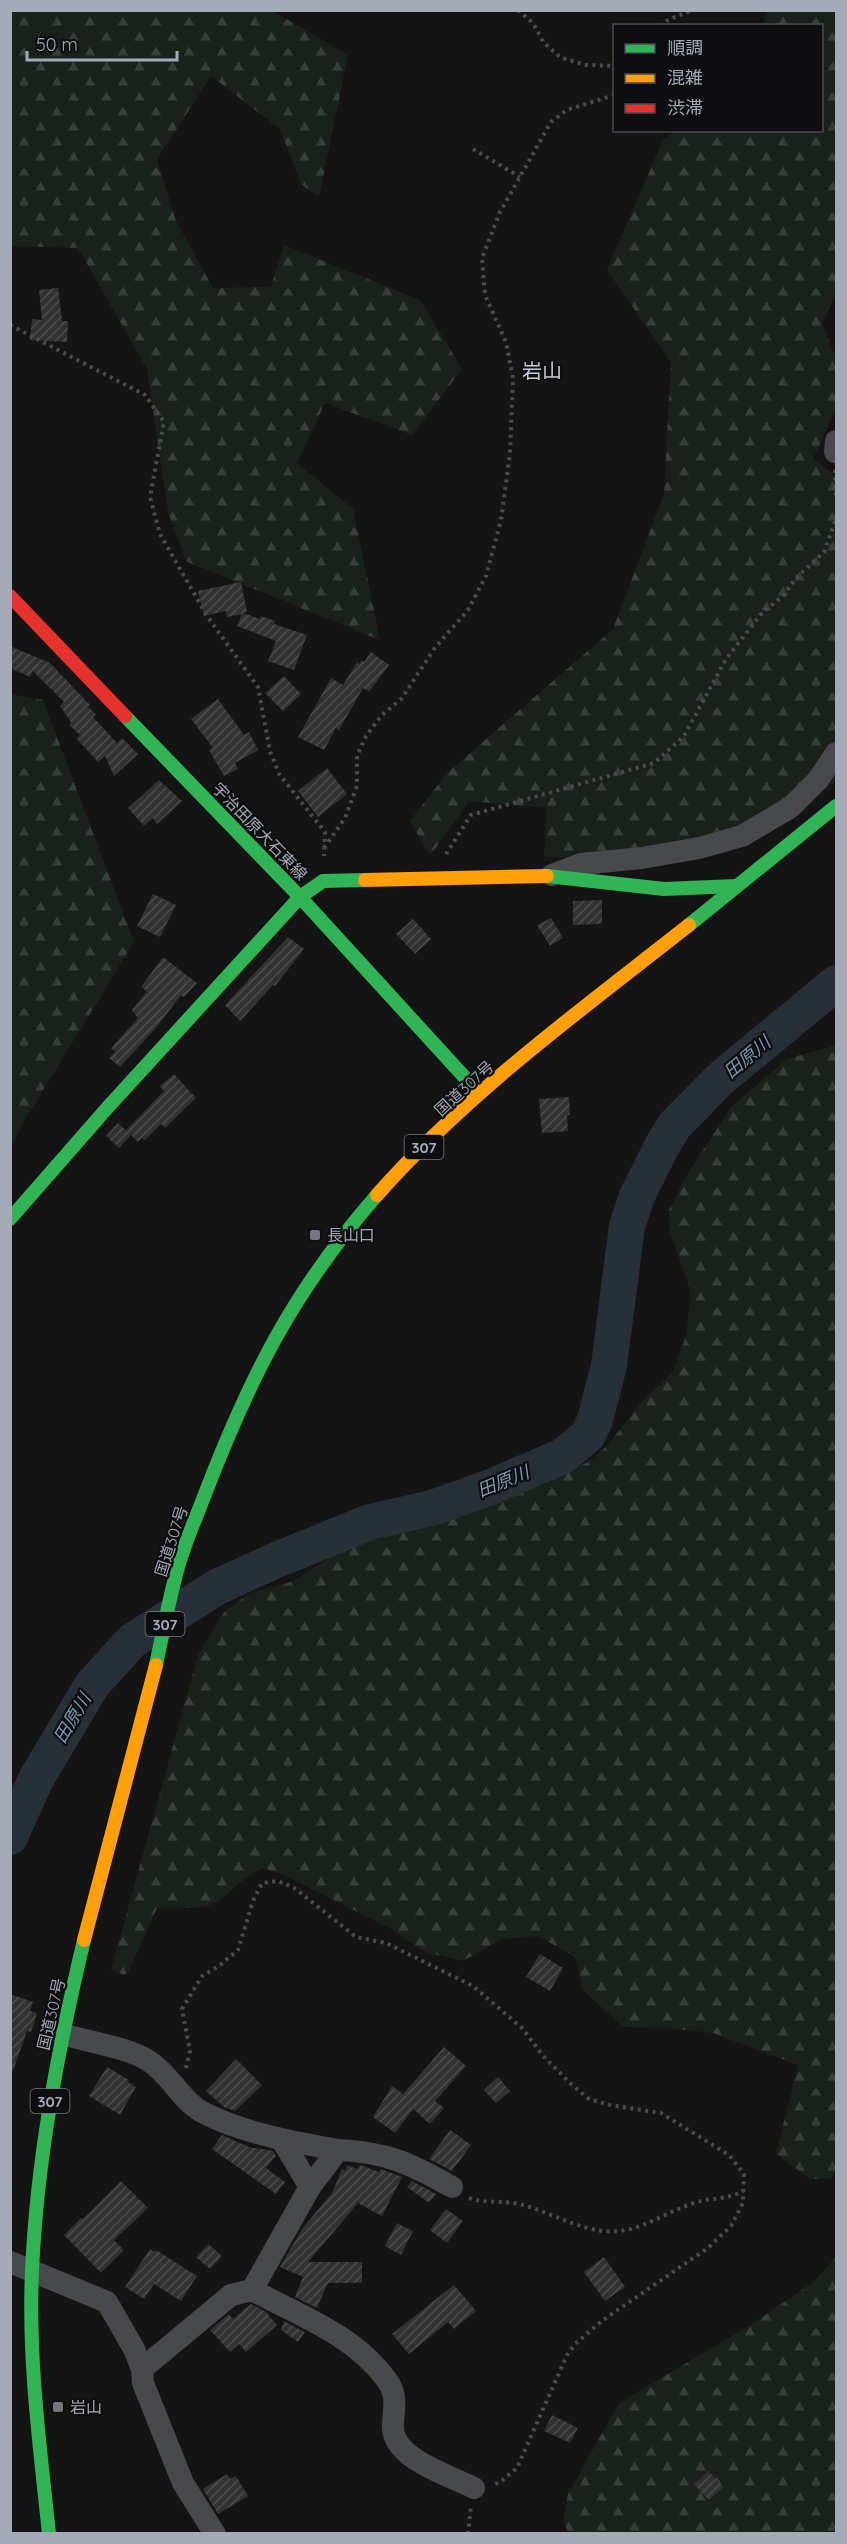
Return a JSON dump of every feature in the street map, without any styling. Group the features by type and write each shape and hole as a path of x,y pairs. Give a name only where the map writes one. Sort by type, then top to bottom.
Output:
{"main road":[{"name":"宇治田原大石東線","path":"10,596 300,897 479,1093"},
{"name":"国道307号","path":"49,2534 35,2392 32,2272 46,2127 62,2034 153,1680 177,1568 228,1431 269,1344 293,1306 318,1268 376,1198 479,1093 837,806"},
{"path":"10,1219 108,1107 300,897 323,881 548,876 664,889 736,886"}],"street":[{"path":"548,876 581,864 642,858 699,848 742,836 791,807 818,780 837,753"},
{"path":"62,2034 137,2055 149,2061 173,2082 192,2106 206,2115 282,2140 338,2150 383,2154 425,2172 452,2187"},
{"path":"282,2140 310,2187"},
{"path":"252,2290 310,2187 338,2150"},
{"path":"10,2262 106,2302 134,2349 144,2384 183,2483 215,2534"},
{"path":"141,2369 231,2295 252,2290 343,2338 359,2350 395,2392 393,2429 399,2447 409,2456 474,2488"}],"path":[{"path":"518,10 533,23 544,44 560,57 585,65 613,66"},
{"path":"664,24 692,10"},
{"path":"324,848 345,818 357,786 357,756 366,736 381,716 402,698 434,649 468,610 486,576 501,520 510,453 513,378 506,342 485,296 482,258 500,212 552,122 567,110 613,96"},
{"path":"472,149 520,177"},
{"path":"10,325 145,395 164,422 150,497 160,534 207,616 258,687 270,751 279,774 325,832 323,881"},
{"path":"432,877 471,814 654,763 684,736 726,659 762,613 783,596 796,578 824,552 837,519"},
{"path":"173,2082 185,2069 190,2051 182,2009 202,1976 219,1966 238,1950 253,1901 262,1883 277,1881 292,1887 356,1937 386,1943 473,1986 522,2028 544,2057 589,2099 610,2106 661,2113 729,2155 744,2174 743,2203 731,2226 708,2248 603,2320 575,2344 567,2355 517,2468 499,2483 474,2488"},
{"path":"452,2187 479,2201 522,2205 605,2231 624,2231 648,2223 685,2205 698,2201 728,2198 744,2191"}],"green space":[{"path":"11,11 273,11 348,55 319,197 301,184 280,129 211,76 157,159 176,221 213,288 271,287 284,245 420,300 462,369 412,435 325,403 297,463 353,509 380,640 187,562 168,512 147,369 78,248 11,246"},
{"path":"768,11 836,11 836,293 822,323 836,359 836,408 813,459 836,476 836,781 710,856 544,857 547,808 469,801 430,856 410,821 447,773 613,629 664,494 671,362 607,270 663,140 674,132 823,132 823,24 762,24"},
{"path":"11,694 43,700 134,942 24,1121 11,1148"},
{"path":"836,1045 836,2171 830,2179 810,2179 776,2154 798,2065 713,2033 669,2028 623,2027 583,1990 575,1957 538,1936 502,1939 463,1961 425,1952 393,1930 284,1875 263,1868 212,1904 197,1907 157,1908 129,1971 124,1975 111,1970 198,1655 224,1612 250,1593 291,1582 342,1550 502,1501 588,1462 608,1445 641,1402 673,1372 687,1333 690,1289 669,1229 669,1210 689,1171 732,1106 787,1059"},
{"path":"836,2257 836,2533 569,2534 563,2521 568,2494 619,2403 752,2324 815,2281"}],"building":[{"path":"58,288 62,321 68,321 67,342 30,340 32,319 42,320 39,290"},
{"path":"241,582 247,612 243,613 260,619 261,616 275,621 274,624 307,635 294,670 268,661 276,641 237,626 242,614 227,617 226,611 204,616 198,591"},
{"path":"10,646 50,663 90,705 88,707 96,714 93,717 117,743 122,738 138,754 114,776 105,756 98,762 76,738 80,735 69,725 71,722 60,706 64,702 33,671 30,677 10,668"},
{"path":"371,652 389,665 369,692 363,688 339,730 336,728 324,750 298,737 331,678 343,685 357,662 359,664 362,660 364,662"},
{"path":"284,676 301,694 283,711 265,693"},
{"path":"218,699 244,735 249,732 258,750 235,763 238,769 224,776 209,750 213,748 191,719"},
{"path":"327,768 347,794 318,817 298,791"},
{"path":"159,780 182,801 157,824 153,818 144,826 128,808"},
{"path":"153,894 176,905 160,937 137,926"},
{"path":"602,900 602,924 573,925 573,901"},
{"path":"551,918 563,938 550,946 537,925"},
{"path":"413,919 431,939 415,954 396,934"},
{"path":"288,937 304,949 275,986 273,985 240,1021 225,1005"},
{"path":"163,957 197,983 184,997 181,995 156,1028 120,1067 109,1058 115,1052 111,1048 138,1018 132,1010 147,991 141,987"},
{"path":"174,1074 196,1098 165,1128 161,1124 145,1140 142,1138 138,1142 126,1130 164,1091 160,1086"},
{"path":"569,1097 568,1131 542,1133 539,1099"},
{"path":"118,1123 131,1135 119,1148 106,1136"},
{"path":"540,1954 563,1968 550,1991 526,1977"},
{"path":"10,1994 33,2002 30,2011 37,2013 31,2032 27,2031 13,2071 10,2070"},
{"path":"444,2047 466,2066 435,2101 444,2108 430,2124 413,2109 395,2133 373,2117 392,2086 403,2094"},
{"path":"236,2059 262,2085 235,2111 224,2107 206,2091"},
{"path":"107,2067 136,2087 120,2115 89,2096"},
{"path":"498,2077 510,2091 496,2103 484,2090"},
{"path":"450,2130 471,2145 452,2171 429,2159"},
{"path":"222,2135 249,2147 273,2151 276,2156 266,2168 285,2182 276,2194 212,2149"},
{"path":"347,2165 357,2169 360,2165 379,2172 381,2169 402,2177 382,2216 358,2203 308,2262 362,2262 362,2283 328,2283 317,2308 295,2297 303,2277 280,2267 302,2229 332,2193 342,2169 345,2171"},
{"path":"121,2181 148,2208 114,2240 124,2250 101,2273 64,2235"},
{"path":"412,2181 436,2194 429,2203 407,2187"},
{"path":"446,2209 463,2221 447,2243 430,2230"},
{"path":"397,2223 413,2231 401,2255 385,2246"},
{"path":"208,2244 222,2256 210,2269 196,2257"},
{"path":"150,2249 154,2252 156,2250 197,2276 181,2301 154,2284 144,2299 125,2287"},
{"path":"604,2257 625,2287 605,2301 584,2272"},
{"path":"454,2285 476,2311 454,2329 448,2322 409,2354 392,2334"},
{"path":"251,2304 266,2312 277,2325 246,2352 239,2344 230,2352 210,2330 229,2314 233,2319"},
{"path":"284,2321 305,2332 298,2342 281,2330"},
{"path":"552,2415 578,2428 570,2443 544,2431"},
{"path":"708,2471 723,2487 709,2500 694,2484"},
{"path":"227,2474 230,2479 236,2476 248,2496 218,2514 203,2489"}],"waterway":[{"name":"田原川","path":"10,1837 36,1779 92,1685 132,1641 217,1587 274,1561 370,1522 432,1508 491,1487 563,1456 588,1435 595,1420 609,1365 627,1226 637,1196 662,1146 674,1126 719,1080 836,983"}],"traffic: fast":[{"path":"125,716 300,897 479,1093"},
{"path":"689,925 836,806"},
{"path":"547,876 664,889 736,886"},
{"path":"10,1219 108,1107 300,897 323,881 365,880"},
{"path":"156,1665 181,1558 239,1411 276,1337 298,1301 347,1231 377,1195"},
{"path":"49,2534 33,2370 32,2271 39,2187 50,2104 84,1940"}],"traffic: slow":[{"path":"365,880 547,876"},
{"path":"377,1195 412,1157 487,1087 689,925"},
{"path":"84,1940 156,1665"}],"traffic: jam":[{"path":"10,596 125,716"}],"place":[{"name":"長山口","path":"315,1235"},
{"name":"岩山","path":"58,2407"}],"district":[{"name":"岩山","path":"542,370"}]}
